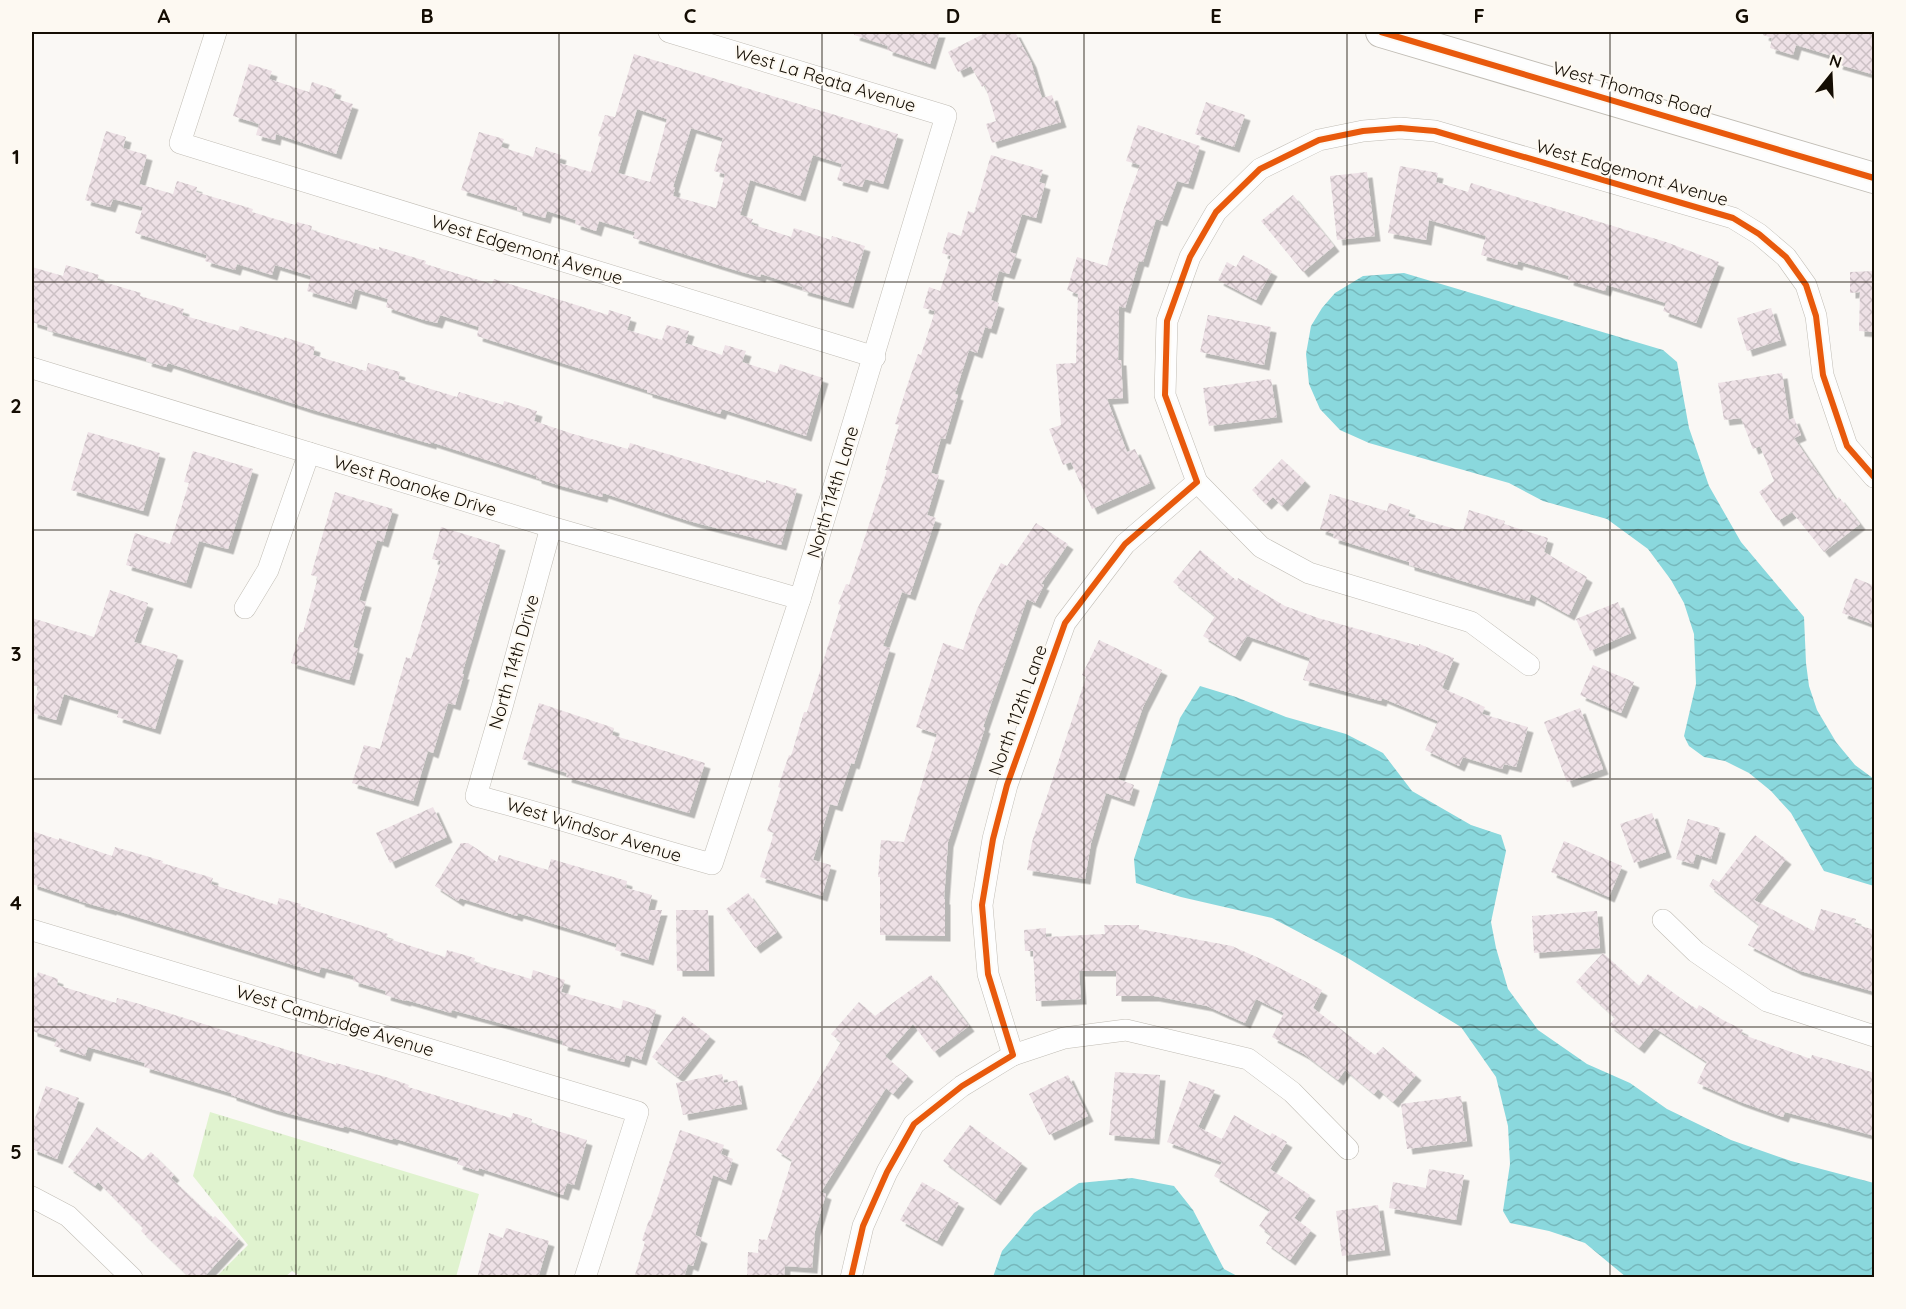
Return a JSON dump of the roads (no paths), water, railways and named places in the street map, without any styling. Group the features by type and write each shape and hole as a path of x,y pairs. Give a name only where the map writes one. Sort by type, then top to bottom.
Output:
{"main road":[{"name":"West Thomas Road","path":"1380,32 1875,178"}],"street":[{"name":"West Edgemont Avenue","path":"216,32 180,144 875,357"},
{"name":"West La Reata Avenue","path":"669,32 946,116"},
{"name":"North 114th Lane","path":"712,864 800,599 946,116"},
{"name":"West Edgemont Avenue","path":"1197,482 1165,395 1167,321 1190,257 1216,212 1260,169 1319,140 1363,131 1400,128 1435,131 1733,218 1759,234 1786,257 1806,285 1816,316 1823,375 1847,446 1875,477"},
{"name":"West Roanoke Drive","path":"32,368 551,527 800,599"},
{"path":"245,608 268,570 309,453"},
{"path":"1197,482 1261,547 1299,568 1472,622 1529,665"},
{"name":"North 112th Lane","path":"1013,1055 988,974 982,905 993,839 1006,785 1065,623 1125,544 1197,482"},
{"name":"North 114th Drive","path":"476,796 551,527"},
{"name":"West Windsor Avenue","path":"476,796 712,864"},
{"path":"1663,920 1696,952 1767,1001 1875,1036"},
{"name":"West Cambridge Avenue","path":"32,930 638,1112 585,1278"},
{"path":"851,1278 863,1226 914,1124 962,1086 1013,1055 1064,1038 1126,1030 1248,1059 1292,1092 1348,1149"},
{"path":"32,1197 68,1216 132,1278"}],"water":[{"path":"1404,273 1663,350 1677,362 1689,428 1709,486 1741,542 1804,617 1809,686 1817,710 1836,742 1855,765 1874,779 1874,886 1824,871 1791,813 1771,791 1749,773 1725,761 1704,757 1689,746 1684,736 1696,684 1694,634 1684,603 1671,580 1648,549 1607,519 1543,501 1509,483 1369,443 1340,430 1320,409 1309,384 1306,354 1311,326 1322,308 1335,293 1363,276"},
{"path":"1200,686 1236,697 1286,717 1346,734 1383,753 1412,791 1471,825 1501,835 1506,851 1491,922 1508,989 1538,1030 1587,1064 1630,1083 1667,1109 1731,1140 1791,1161 1874,1183 1874,1277 1626,1277 1585,1243 1549,1231 1510,1223 1503,1211 1510,1164 1508,1126 1496,1077 1461,1027 1346,957 1272,918 1181,897 1136,883 1134,859 1180,718"},
{"path":"1132,1178 1174,1186 1193,1210 1224,1269 1239,1277 993,1277 1002,1251 1034,1213 1079,1183"}]}
